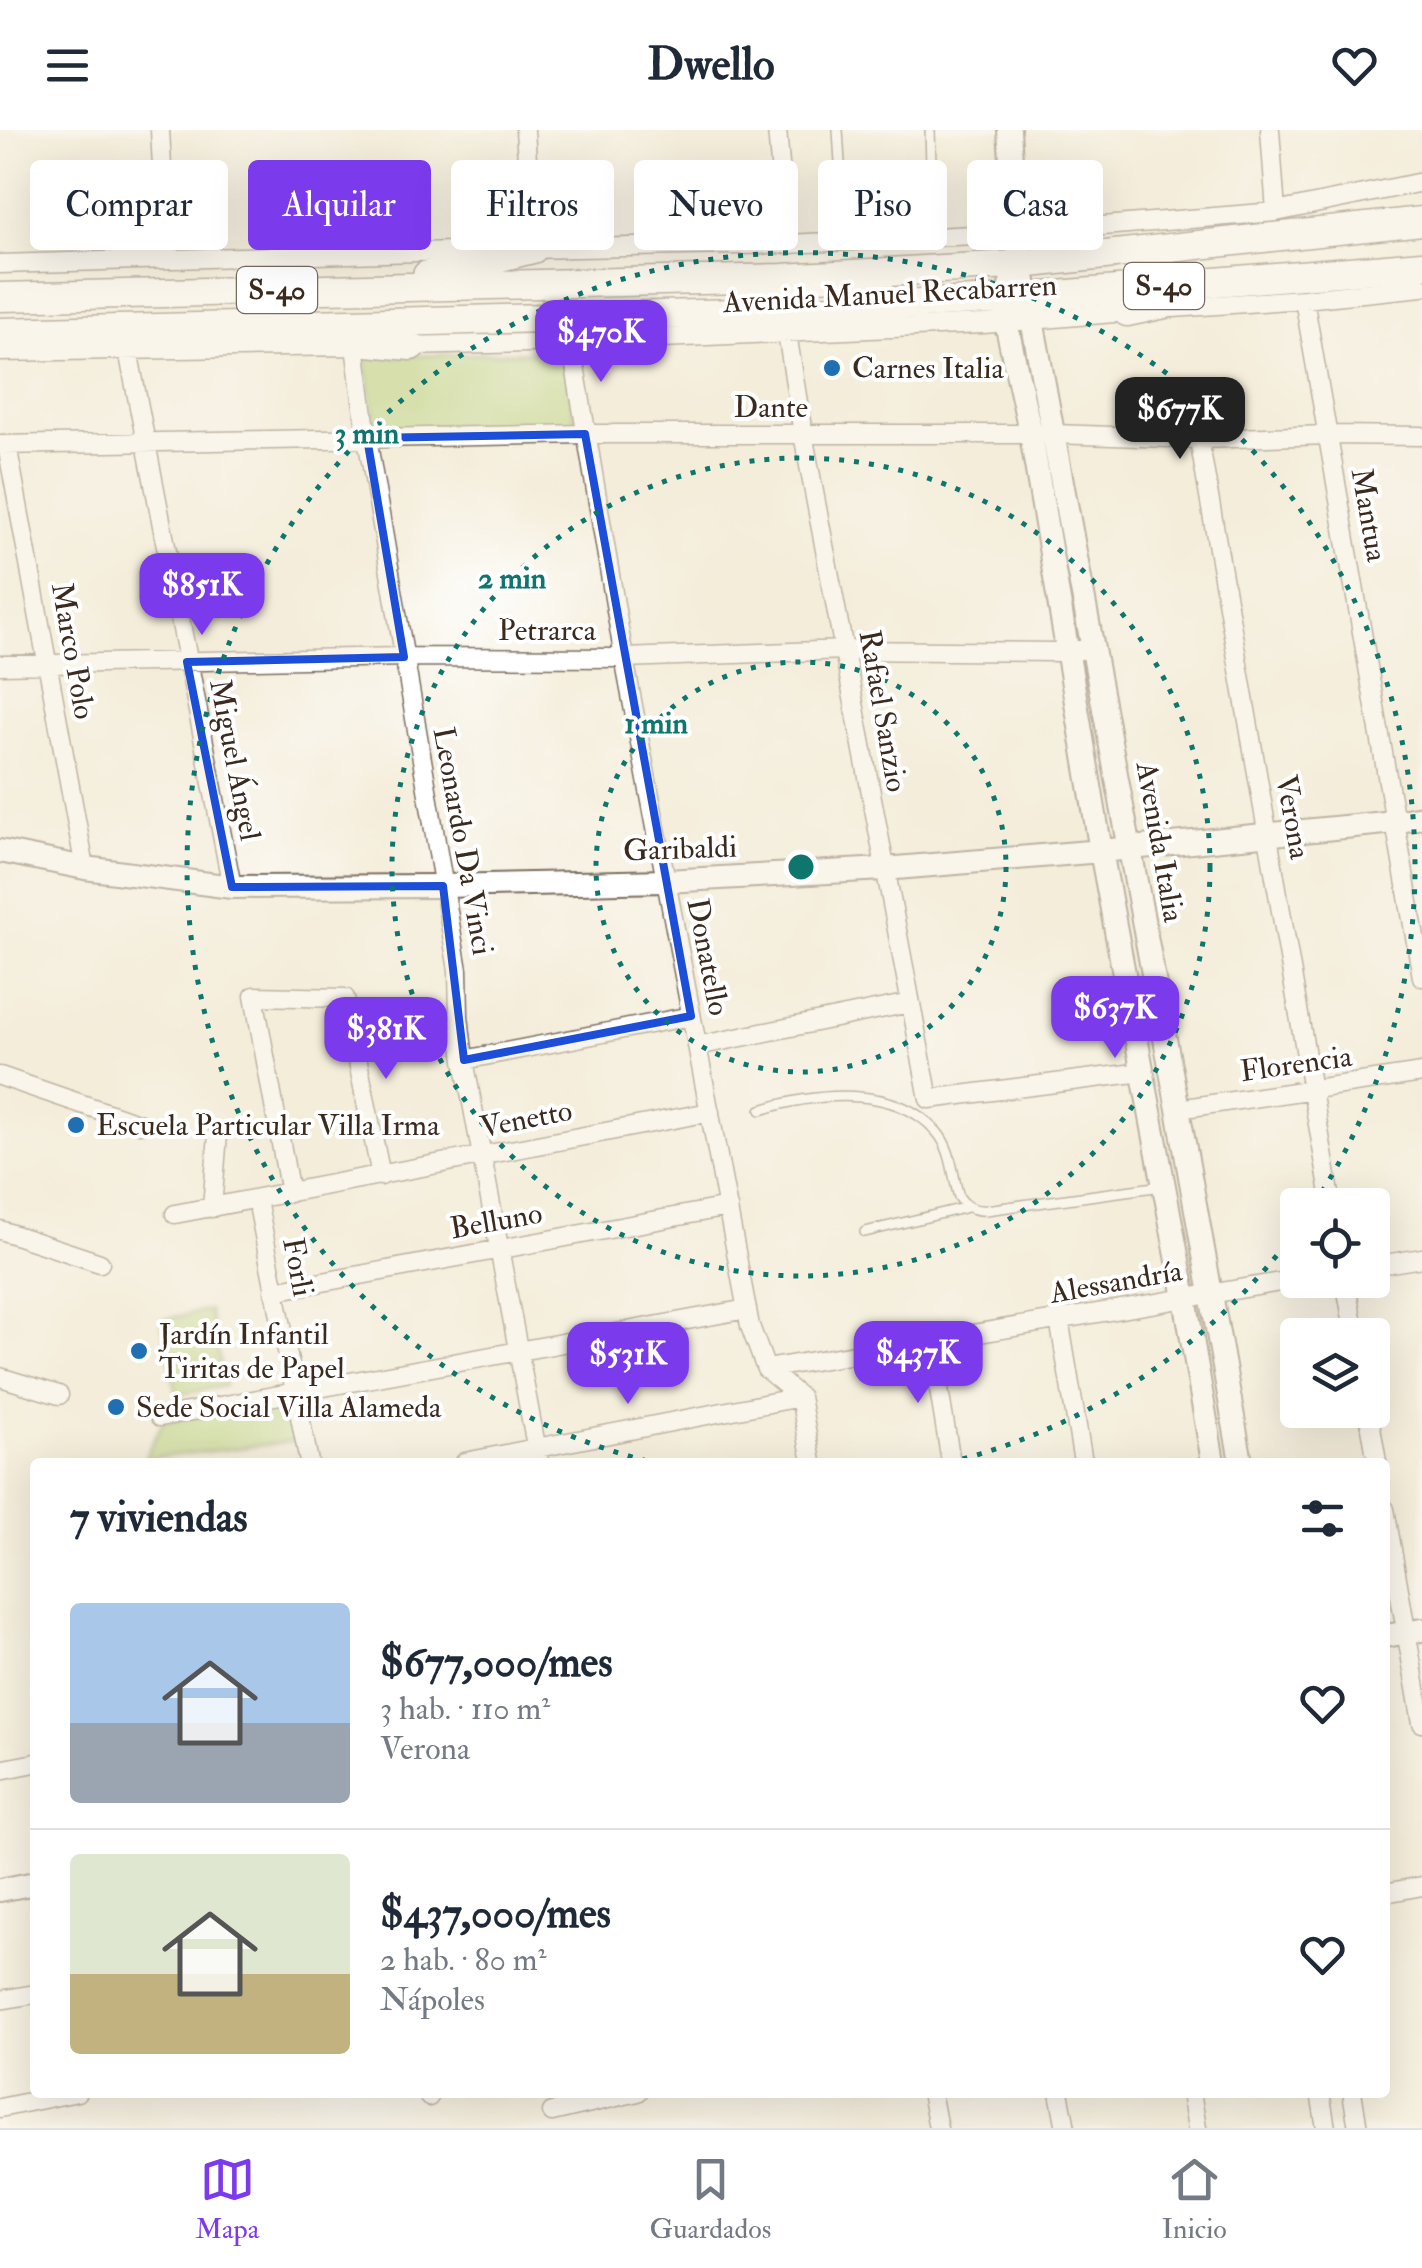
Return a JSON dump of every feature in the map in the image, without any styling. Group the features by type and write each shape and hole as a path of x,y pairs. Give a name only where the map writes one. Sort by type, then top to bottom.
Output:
{"main road":[{"name":"Avenida Manuel Recabarren","path":"0,297 782,278 1017,265 1422,221"},
{"path":"378,287 529,250"},
{"name":"Avenida Manuel Recabarren","path":"0,332 779,312 1019,310 1302,287 1422,265"},
{"path":"1126,312 1302,287"},
{"path":"210,326 412,346"}],"street":[{"path":"160,130 166,258"},
{"path":"525,130 527,160"},
{"path":"777,130 780,160"},
{"name":"Avenida Italia","path":"1009,130 1011,160"},
{"path":"1270,130 1276,212"},
{"name":"Avenida Manuel Recabarren","path":"1103,226 1276,212 1422,182"},
{"name":"Avenida Manuel Recabarren","path":"0,264 492,250"},
{"name":"Avenida Italia","path":"1017,250 1019,310 1042,435 1094,649 1239,1458"},
{"name":"Avenida Manuel Recabarren","path":"1302,287 1422,287"},
{"name":"Mantua","path":"1302,287 1422,976"},
{"name":"Avenida Manuel Recabarren","path":"0,352 570,342 787,333 1019,310 1126,312"},
{"name":"Rafael Sanzio","path":"787,333 929,1099 1143,1072"},
{"name":"Donatello","path":"570,342 624,658 747,1308 754,1342 766,1369"},
{"name":"Leonardo Da Vinci","path":"354,346 458,970 464,1060 538,1456"},
{"name":"Miguel Ángel","path":"128,350 232,887"},
{"name":"Dante","path":"4,445 586,434 1200,439 1422,436"},
{"name":"Avenida Italia","path":"1042,435 1066,652 1212,1458"},
{"name":"Verona","path":"1200,439 1329,1188"},
{"name":"Marco Polo","path":"4,445 85,868"},
{"name":"Petrarca","path":"0,665 1094,649"},
{"name":"Garibaldi","path":"0,851 85,868 232,887 666,881 884,869 1101,851 1422,818"},
{"path":"290,1194 254,996 344,998 382,1176"},
{"path":"697,1046 910,1003"},
{"path":"464,1060 692,1016"},
{"name":"Florencia","path":"1178,1109 1422,1073"},
{"path":"0,1076 140,1124"},
{"name":"Venetto","path":"175,1214 710,1112"},
{"path":"212,1208 218,1134"},
{"name":"Forli","path":"257,1200 308,1458"},
{"name":"Belluno","path":"274,1291 728,1207"},
{"path":"0,1230 100,1263"},
{"path":"1390,1263 1422,1258"},
{"name":"Alessandría","path":"766,1369 1280,1282"},
{"path":"160,1417 747,1308"},
{"path":"1059,1319 1082,1458"},
{"path":"931,1341 950,1458"},
{"path":"766,1369 800,1397 811,1458"},
{"path":"0,1377 59,1394"},
{"path":"538,1456 800,1397"},
{"path":"1371,1428 1376,1458"},
{"path":"1390,1542 1422,1723"},
{"path":"0,1770 30,1764"},
{"path":"0,1890 30,1885"},
{"path":"1390,1892 1422,1886"},
{"path":"0,2000 30,1995"},
{"path":"0,2108 48,2098"},
{"path":"552,2112 612,2098"},
{"path":"933,2098 938,2128"},
{"path":"1061,2098 1066,2128"},
{"path":"1192,2098 1197,2128"},
{"path":"1321,2098 1326,2128"},
{"path":"1353,2098 1358,2128"}],"lane":[{"path":"838,130 839,160"},
{"path":"930,130 931,160"},
{"path":"761,1110 806,1098 839,1096 856,1096 910,1109 937,1132 954,1167 959,1197 968,1207"},
{"path":"865,1232 968,1207 986,1210 1164,1186"}],"highlighted area":[{"path":"585,434 691,1016 464,1060 443,886 232,887 187,662 404,657 367,438"}],"green space":[{"path":"563,351 577,427 376,427 365,357"},
{"path":"209,1310 225,1386 177,1395 161,1320"},
{"path":"291,1398 300,1441 145,1458 163,1422"}],"place":[{"name":"Carnes Italia","path":"832,368"},
{"name":"Escuela Particular Villa Irma","path":"76,1125"},
{"name":"Jardín Infantil Tiritas de Papel","path":"139,1351"},
{"name":"Sede Social Villa Alameda","path":"116,1407"}]}
